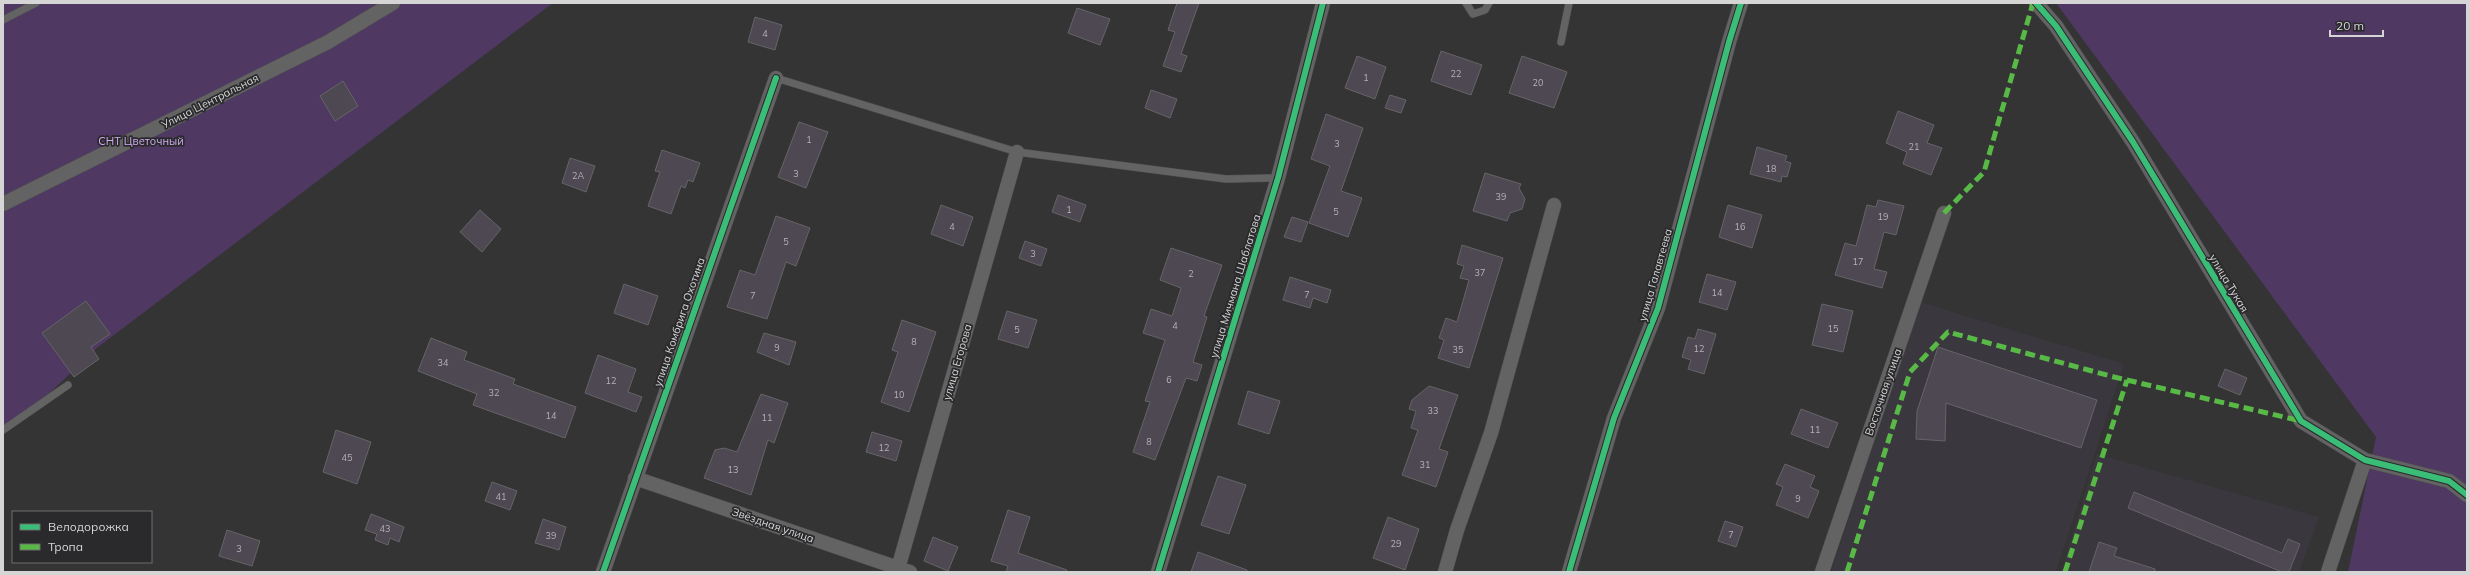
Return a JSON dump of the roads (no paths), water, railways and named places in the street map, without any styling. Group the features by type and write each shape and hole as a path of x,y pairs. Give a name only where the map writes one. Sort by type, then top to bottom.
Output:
{"street":[{"name":"Улица Центральная","path":"3,204 328,42 393,3"},
{"name":"улица Мичмана Шаблатова","path":"1158,572 1278,178 1323,3"},
{"name":"улица Галавтеева","path":"1570,572 1614,418 1658,308 1729,42 1741,3"},
{"name":"улица Тукая","path":"2036,3 2056,26 2132,142 2300,421 2365,460 2449,481 2467,495"},
{"name":"улица Комбрига Охотина","path":"603,572 776,78"},
{"name":"улица Егорова","path":"902,571 1017,152"},
{"path":"1445,572 1456,530 1491,433 1554,205"},
{"name":"Восточная улица","path":"1822,572 1944,212"},
{"path":"2328,572 2365,460"},
{"name":"Звёздная улица","path":"635,478 902,571"}],"lane":[{"path":"3,20 36,3"},
{"path":"1466,3 1472,14 1485,10 1489,3"},
{"path":"1561,42 1569,3"},
{"path":"776,78 1017,152 1226,179 1278,178"},
{"path":"3,430 68,384"}],"park label":[{"name":"СНТ Цветочный","path":"141,141"}]}
